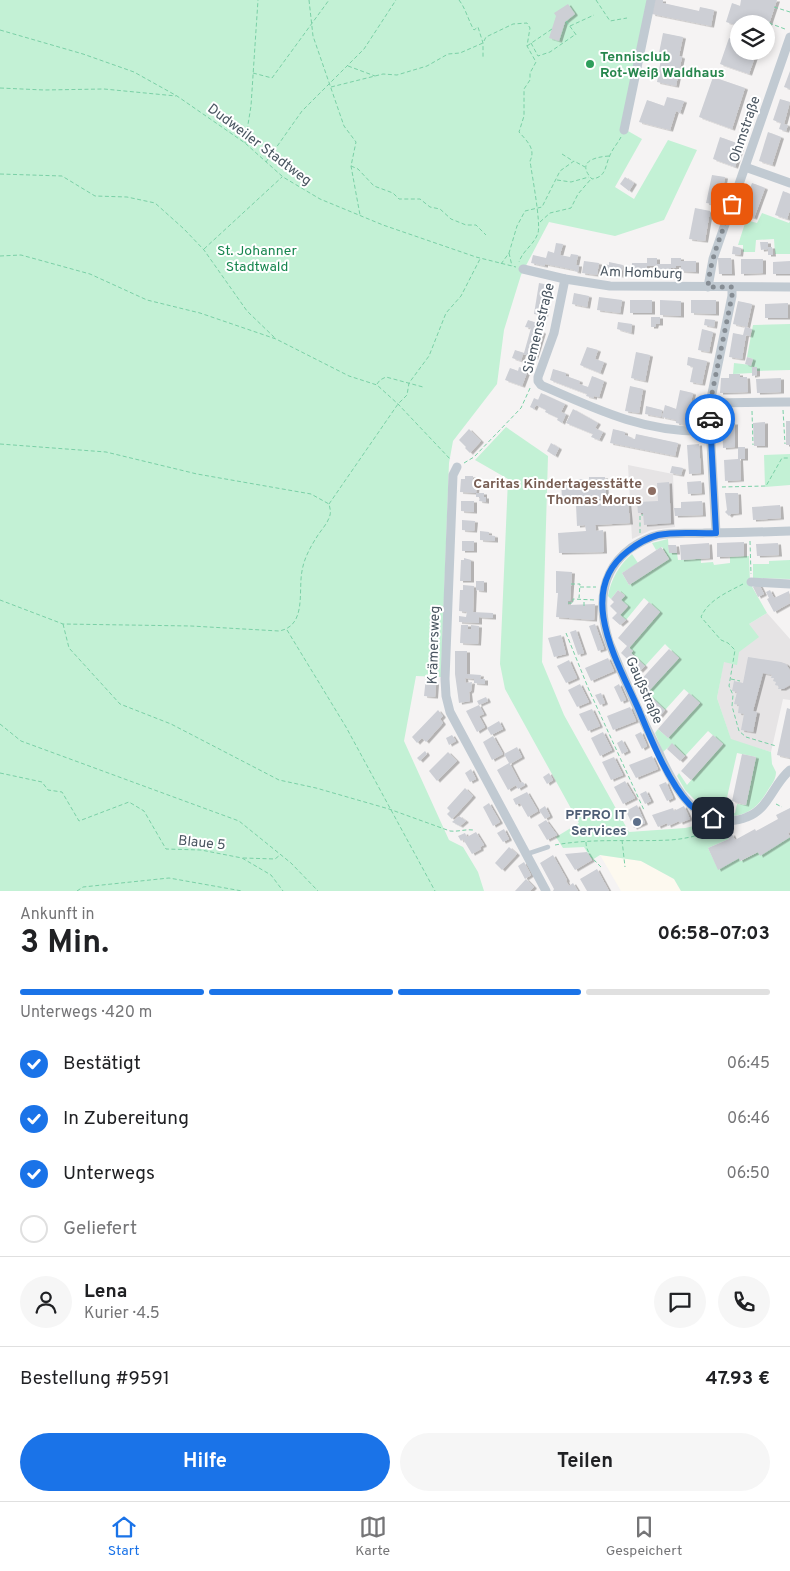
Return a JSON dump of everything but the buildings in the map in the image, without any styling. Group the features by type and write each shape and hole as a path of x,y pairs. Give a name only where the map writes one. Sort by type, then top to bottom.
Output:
{"street":[{"path":"624,130 651,0"},
{"name":"Ohmstraße","path":"708,287 713,259 790,37"},
{"path":"745,167 790,184"},
{"name":"Am Homburg","path":"520,268 565,279 617,287 790,287"},
{"name":"Siemensstraße","path":"565,279 554,333 538,377 541,385 615,417 679,431 710,431"},
{"path":"716,533 710,403 732,296 732,287"},
{"path":"710,403 786,402"},
{"name":"Krämersweg","path":"457,467 453,475 446,696 450,712 546,891"},
{"name":"Gaußstraße","path":"790,530 660,535 641,542 618,559 604,587 602,600 603,621 609,642 648,733 667,770 685,799 698,812 724,820 739,820 757,812 766,803 778,782 790,770"},
{"path":"751,582 790,584"}],"lane":[{"path":"527,854 548,847"}],"path":[{"path":"245,144 251,106 258,0"},
{"path":"308,0 313,36 344,126 356,142 351,166 360,216"},
{"path":"252,73 272,78 329,0"},
{"path":"265,163 302,111 364,49 396,0"},
{"path":"459,0 474,30 478,27 483,43 483,57"},
{"path":"596,0 610,21 627,18"},
{"path":"774,7 789,12"},
{"path":"570,26 594,15"},
{"path":"531,44 538,56 550,52 577,35 566,21"},
{"path":"331,87 377,76 397,75 427,66 448,54 460,53 483,43 486,37 513,24 527,23 530,28 527,46 536,62 530,74 530,80 524,89 524,116 520,132 532,149 533,156 530,161 539,223 537,236 530,248 522,254 520,268"},
{"path":"775,25 790,31"},
{"path":"527,46 552,29"},
{"name":"Dudweiler Stadtweg","path":"0,30 83,54 134,72 177,96 245,144 283,177 320,199 360,216 480,258 512,266 509,253"},
{"path":"347,66 377,76"},
{"path":"0,88 104,90 177,96"},
{"path":"539,223 550,213 571,208 578,194 592,179 597,178 605,171 609,156 624,130"},
{"path":"562,154 585,167 586,172 592,179"},
{"path":"585,167 588,162 596,157 609,156"},
{"path":"501,264 509,253 517,226 525,211 542,207 560,171 574,161"},
{"path":"351,166 358,169 374,186 393,193 399,199 420,199 430,206 440,209 451,219 466,225 476,225 486,235"},
{"path":"0,174 62,176 95,196 127,197 154,204 184,229 204,250 247,311 276,339"},
{"path":"557,180 571,182 589,176"},
{"path":"204,250 283,177"},
{"path":"0,256 21,255 90,274 147,300 200,313 276,339 349,376 377,385 398,404 457,467 474,457 521,408 531,386"},
{"path":"0,600 63,624 287,630 297,618 300,606 302,572 308,552 330,516 329,504 398,404 407,395 409,383 430,356 446,313 461,296 480,258"},
{"path":"377,385 386,376 422,387"},
{"path":"752,402 752,445"},
{"path":"785,444 786,402"},
{"path":"0,444 106,452 197,474 311,494 329,504"},
{"path":"727,487 766,486 782,458 790,458"},
{"path":"640,529 640,515 643,515"},
{"path":"750,532 751,582 747,582 710,603 701,617 721,640 728,643 735,650 729,686 733,695 732,706 739,731 746,737 776,746"},
{"path":"570,584 604,587"},
{"path":"579,599 580,586"},
{"path":"568,603 572,603 573,599 602,600"},
{"path":"584,599 584,606"},
{"path":"63,624 69,648 120,704 171,724 278,780 316,788 389,809 450,831 473,830"},
{"path":"287,630 346,727 435,891"},
{"path":"566,633 585,681 644,810"},
{"path":"730,679 740,681"},
{"path":"0,724 21,741 239,821 281,855 318,891"},
{"name":"Blaue 5","path":"0,773 42,782 48,790 62,792 79,821 129,802 144,811 166,849 202,850 242,858 275,859 281,855"},
{"path":"694,836 706,815"},
{"path":"548,847 586,842 670,840 722,828 724,820"},
{"path":"622,840 625,867"},
{"path":"586,842 586,849 593,860 602,868"},
{"name":"Blaue 5","path":"242,858 271,876 283,891"},
{"path":"78,891 83,887 169,878 242,891"}],"shaded area":[{"name":"Caritas Kindertagesstätte Thomas Morus","path":"628,465 673,474 675,527 651,530 632,539"},
{"path":"767,613 790,639 790,700 783,699 771,752 731,740 717,698 726,648 749,624"},
{"path":"600,855 641,861 674,879 681,891 621,891"}],"green space":[{"name":"St. Johanner Stadtwald","path":"0,0 647,0 621,127 642,139 615,187 634,199 668,140 697,150 664,220 615,236 549,222 521,275 504,330 497,384 453,441 449,463 441,677 416,676 404,741 449,840 463,847 478,872 484,891 0,891"},
{"path":"762,213 789,223 790,221 790,254 775,254 774,239 756,240 755,252 743,252 743,245 738,245 746,220 757,223"},
{"path":"790,324 790,370 757,371 757,367 752,367 752,373 733,374 734,363 751,365 753,359 747,357 753,325"},
{"path":"506,427 548,456 542,662 564,715 629,832 685,828 699,825 701,820 727,827 726,833 729,839 708,848 718,869 739,858 741,861 758,852 760,855 790,837 790,891 681,891 674,879 641,861 600,855 592,860 584,847 563,848 556,837 579,823 505,689 500,664 508,479 475,460"},
{"path":"790,454 790,485 765,487 764,455"},
{"path":"668,539 669,553 677,553 678,560 701,559 701,563 713,562 714,565 730,563 730,557 749,556 750,583 767,613 749,624 759,637 739,652 737,665 724,662 717,698 731,739 771,752 772,764 776,772 774,781 761,801 747,812 736,816 729,816 728,812 735,813 737,804 746,805 756,757 737,753 726,802 708,798 705,810 685,790 677,776 679,773 687,785 723,744 708,731 685,756 672,744 663,752 655,733 658,729 668,738 700,703 684,689 665,710 647,693 679,658 665,644 645,666 631,653 633,651 629,648 660,612 644,598 626,620 620,615 628,607 621,600 625,595 618,590 611,599 608,596 616,573 632,554 638,563 622,573 629,585 669,559 662,547 656,550 652,543"},
{"path":"790,560 790,579 753,578 753,564 769,564 769,561"}],"way so far":[{"path":"710,419 709,408 732,296 732,287 708,287 713,259 732,204"}],"place":[{"name":"Tennisclub Rot-Weiß Waldhaus","path":"590,64"},
{"name":"Caritas Kindertagesstätte Thomas Morus","path":"652,491"},
{"name":"PFPRO IT Services","path":"637,822"}],"route":[{"path":"710,419 716,533 660,535 651,537 632,548 618,559 612,568 604,587 602,615 612,649 648,733 664,763 685,799 698,812 713,818"}]}
